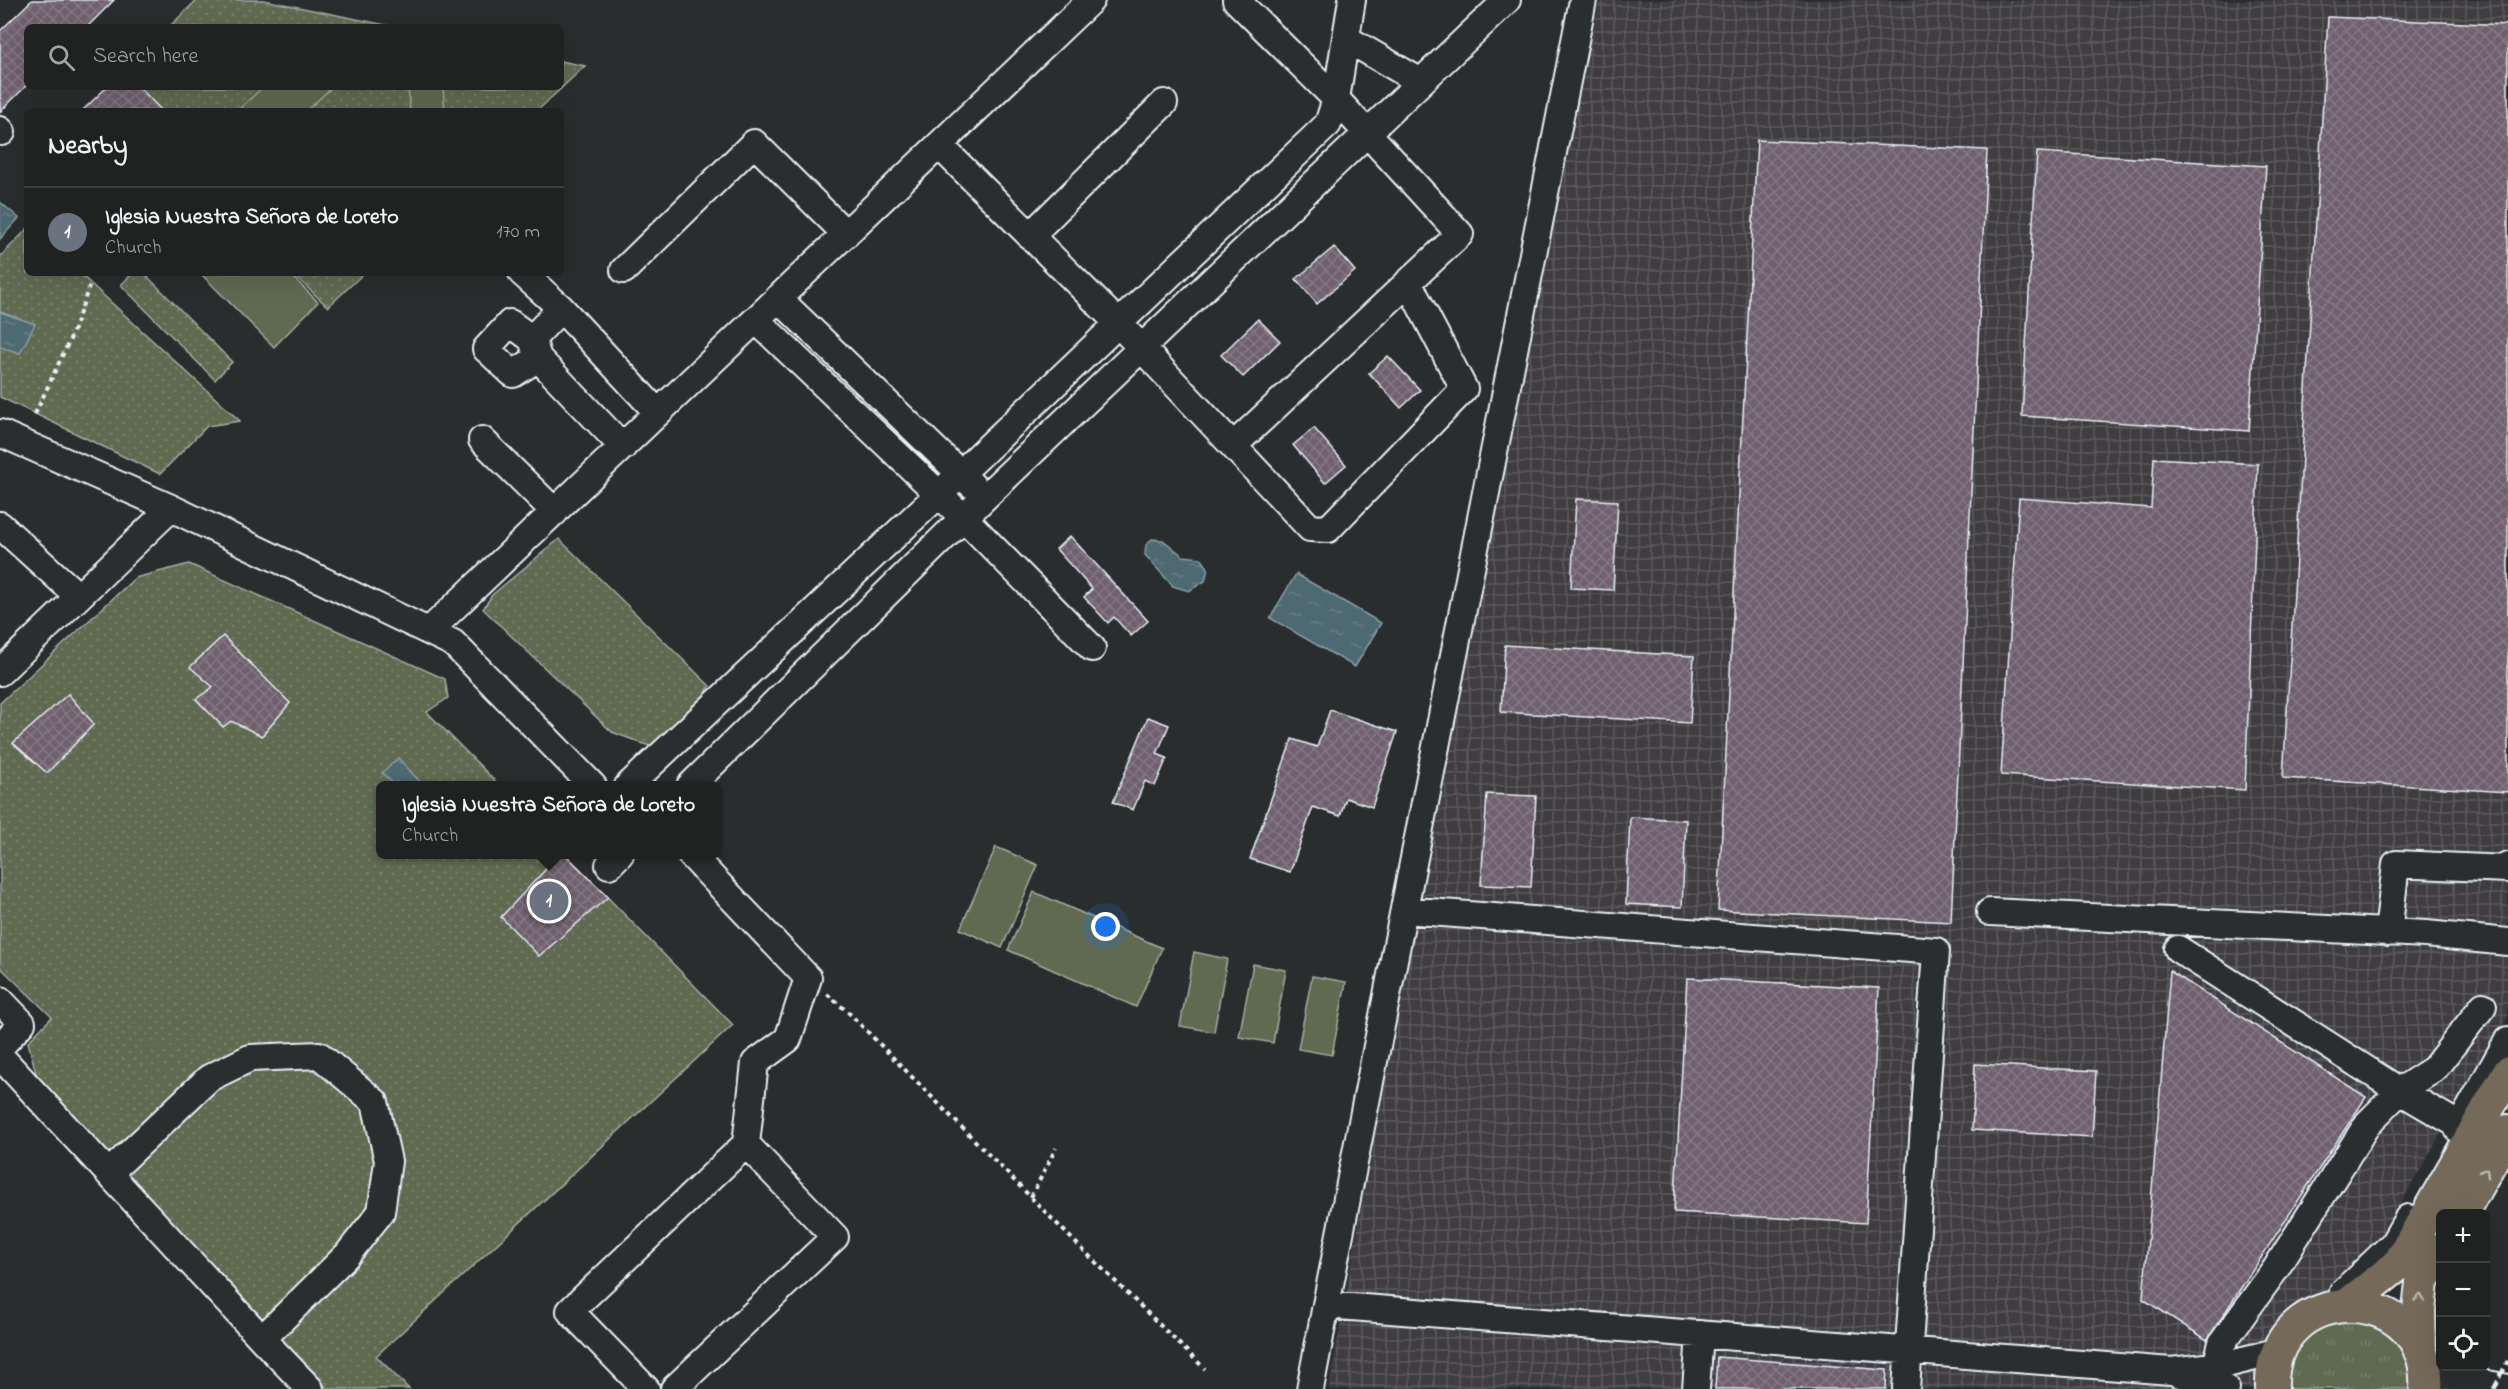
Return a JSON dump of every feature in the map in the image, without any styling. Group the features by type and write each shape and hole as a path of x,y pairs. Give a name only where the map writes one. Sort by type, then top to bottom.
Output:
{"main road":[{"path":"2272,1389 2273,1368 2279,1351 2298,1325 2336,1307 2398,1265 2508,1073"},
{"path":"2464,1209 2508,1131"},
{"path":"2424,1371 2419,1311 2422,1282 2436,1257"},
{"path":"2336,1307 2377,1310 2391,1317 2403,1326 2424,1371"}],"street":[{"path":"429,631 1091,0"},
{"path":"1233,446 1460,234 1336,99 1236,0"},
{"path":"633,781 1328,124 1336,99 1352,0"},
{"path":"695,781 985,497 1419,81 1507,0"},
{"path":"1310,1389 1583,0"},
{"path":"1347,39 1419,81"},
{"path":"1030,236 1164,103"},
{"path":"624,270 754,143 846,234"},
{"path":"939,145 1118,323 1310,528 1328,529 1464,389 1408,282"},
{"path":"525,276 561,308 658,413"},
{"path":"778,298 985,497"},
{"path":"561,308 535,349 623,447"},
{"path":"756,320 964,518 1092,648"},
{"path":"0,433 171,508 453,643 588,781"},
{"path":"482,440 555,512"},
{"path":"0,672 171,508"},
{"path":"0,525 78,596"},
{"path":"646,1389 570,1311 746,1144 755,1063 788,1039 808,978 694,859"},
{"path":"2388,933 2396,864 2507,869 2508,866"},
{"path":"1404,910 1936,951 1906,1389"},
{"path":"1990,912 2388,933 2505,944"},
{"path":"2178,949 2400,1091 2460,1126"},
{"path":"0,1000 22,1023 0,1047"},
{"path":"2210,1381 2222,1343 2276,1270 2368,1124 2400,1091 2434,1070 2483,1006"},
{"path":"2336,1307 2393,1244 2508,1040"},
{"path":"110,1172 209,1078 249,1058 319,1055 375,1102 388,1161 381,1212 347,1255 262,1339"},
{"path":"0,1056 310,1389"},
{"path":"674,1389 835,1237 746,1144"},
{"path":"1326,1305 2171,1371 2210,1381 2279,1351"},
{"path":"1696,1389 1700,1334"},
{"path":"2424,1371 2508,1388"}],"path":[{"path":"35,414 72,335 90,284"},
{"path":"808,978 848,1011 1205,1369"},
{"path":"1031,1197 1056,1148"}],"shaded area":[{"path":"1599,0 2508,0 2508,1017 2294,1389 1329,1389 1416,901"}],"green space":[{"path":"197,0 264,0 380,24 172,24"},
{"path":"564,62 585,66 564,86"},
{"path":"142,90 559,90 540,108 159,108"},
{"path":"260,90 329,90 309,108 240,108"},
{"path":"408,90 443,90 445,108 410,108"},
{"path":"24,232 24,276 82,276 240,421 207,426 160,474 0,397 0,257"},
{"path":"130,276 147,276 232,362 215,380 121,285"},
{"path":"203,276 292,276 318,302 274,347"},
{"path":"295,276 361,276 328,307"},
{"path":"559,539 710,686 671,745 652,747 612,732 483,609 492,595"},
{"path":"189,564 445,679 448,698 427,712 495,781 376,781 376,859 570,859 733,1025 376,1356 409,1389 328,1389 37,1077 28,1042 52,1017 0,967 0,703 135,578"},
{"path":"996,847 1038,865 1002,948 960,929"},
{"path":"1034,892 1162,948 1136,1007 1008,950"},
{"path":"1194,952 1227,959 1214,1032 1180,1026"},
{"path":"1253,964 1286,970 1273,1043 1239,1037"},
{"path":"1312,976 1346,982 1332,1055 1298,1049"},
{"path":"2339,1320 2370,1324 2392,1337 2400,1346 2405,1358 2411,1389 2289,1389 2290,1365 2300,1345 2318,1330"}],"water":[{"path":"0,202 19,218 0,239"},
{"path":"0,312 35,324 20,353 0,347"},
{"path":"1152,539 1163,540 1183,556 1201,558 1208,568 1205,581 1189,591 1173,586 1145,555 1146,545"},
{"path":"1296,574 1381,623 1355,667 1270,618"},
{"path":"398,758 419,781 391,781 382,773"}],"building":[{"path":"32,0 114,0 90,24 24,24 24,88 0,112 0,31"},
{"path":"2328,17 2508,25 2508,792 2283,778"},
{"path":"104,90 142,90 159,108 85,108"},
{"path":"1757,140 1987,150 1951,922 1718,910"},
{"path":"2037,152 2266,166 2249,431 2022,416"},
{"path":"1334,247 1355,271 1317,304 1296,279"},
{"path":"1258,319 1280,341 1243,377 1221,355"},
{"path":"1388,356 1420,390 1401,408 1369,373"},
{"path":"1314,428 1346,465 1325,483 1293,445"},
{"path":"2154,458 2258,464 2245,790 2001,775 2019,498 2151,508"},
{"path":"1576,499 1618,501 1613,590 1571,588"},
{"path":"1070,536 1148,621 1131,636 1114,617 1108,623 1084,597 1092,589 1056,549"},
{"path":"223,636 290,703 262,736 231,721 223,727 196,699 213,687 190,667"},
{"path":"1505,645 1694,656 1690,723 1501,712"},
{"path":"68,694 94,724 47,773 13,743"},
{"path":"1330,710 1397,732 1372,807 1346,798 1340,816 1313,807 1290,872 1250,859 1292,739 1317,747"},
{"path":"1148,717 1169,725 1157,754 1167,758 1155,786 1145,781 1133,810 1113,802"},
{"path":"1487,794 1536,796 1531,887 1481,885"},
{"path":"1630,817 1686,820 1682,907 1626,904"},
{"path":"555,859 570,859 608,897 539,956 501,917"},
{"path":"2170,971 2366,1097 2207,1340 2143,1299"},
{"path":"1687,978 1879,988 1866,1223 1674,1212"},
{"path":"1975,1064 2096,1071 2092,1137 1972,1130"},
{"path":"1717,1357 1887,1370 1886,1389 1715,1389"}],"railway":[{"path":"2494,1389 2508,1361"}],"place":[{"name":"Iglesia Nuestra Señora de Loreto","path":"549,901"}]}
